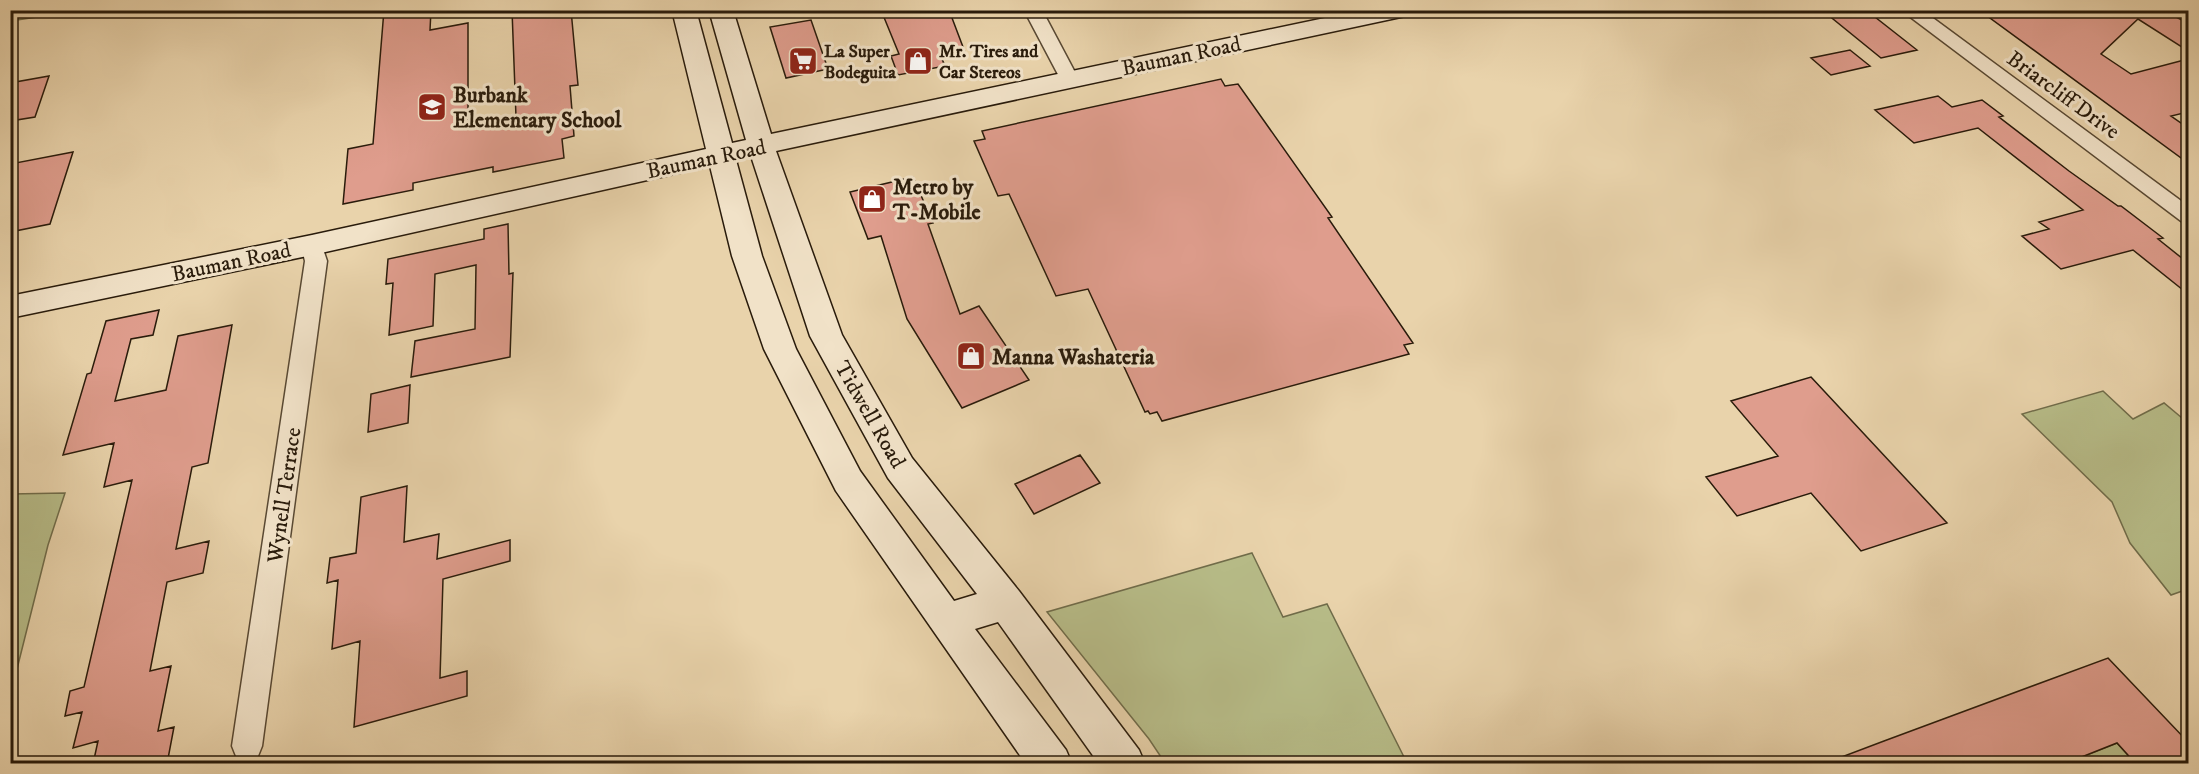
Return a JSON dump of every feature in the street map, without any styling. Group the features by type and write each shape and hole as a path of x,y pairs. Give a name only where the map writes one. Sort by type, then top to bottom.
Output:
{"main road":[{"path":"684,10 747,256 780,349 848,481 1051,764"},
{"name":"Tidwell Road","path":"721,10 761,146 826,336 900,468 1006,603 1124,764"},
{"name":"Bauman Road","path":"10,307 312,245 1373,13 1401,10"},
{"path":"780,349 826,336"},
{"path":"946,620 1006,603"}],"street":[{"path":"1033,10 1069,78"},
{"name":"Briarcliff Drive","path":"1910,10 2188,216"},
{"name":"Wynell Terrace","path":"247,746 316,261 312,245"}],"green space":[{"path":"11,10 77,10 77,11 11,21"},
{"path":"2103,391 2133,419 2164,403 2188,423 2188,589 2171,595 2130,543 2112,502 2022,414"},
{"path":"65,493 48,545 11,693 11,494"},
{"path":"1252,553 1283,617 1327,604 1407,763 1165,763 1149,739 1047,612"},
{"path":"2117,743 2136,764 2064,764"}],"building":[{"path":"384,10 431,10 430,30 468,23 468,126 516,117 512,10 571,10 578,85 570,86 574,136 562,139 564,158 493,172 493,167 413,183 413,190 343,204 348,149 373,144"},
{"path":"881,10 949,10 966,55 942,59 945,66 898,75 891,56 899,54"},
{"path":"1822,10 1866,10 1917,50 1881,58"},
{"path":"1979,10 2162,10 2188,23 2188,51 2138,19 2101,54 2131,74 2188,59 2188,112 2171,116 2188,128 2188,163"},
{"path":"811,20 828,69 786,78 770,27"},
{"path":"1850,50 1870,66 1831,75 1811,58"},
{"path":"49,76 35,117 10,121 10,83"},
{"path":"1221,79 1225,86 1238,84 1332,217 1328,218 1413,343 1404,345 1409,354 1162,421 1157,412 1150,414 1148,411 1145,412 1088,289 1056,296 1009,194 998,196 974,141 985,139 982,131"},
{"path":"1938,96 1952,107 1982,100 2003,116 1999,117 2069,171 2163,238 2158,239 2188,263 2188,294 2133,250 2061,269 2022,236 2049,229 2039,222 2083,210 1978,128 1914,143 1875,110"},
{"path":"73,152 50,224 10,232 10,164"},
{"path":"913,177 933,223 928,224 960,314 979,306 1029,380 962,408 907,319 881,236 868,239 850,192"},
{"path":"508,224 509,274 513,273 510,357 411,377 415,341 475,329 476,265 435,274 433,326 389,335 393,283 386,284 388,259 484,239 484,229"},
{"path":"159,310 153,335 131,339 115,401 166,390 178,336 232,325 208,463 192,467 176,549 209,541 203,573 167,582 150,671 171,666 158,731 174,727 167,764 93,764 98,741 73,748 82,712 65,716 70,691 84,687 132,480 104,487 114,443 63,455 87,374 91,373 106,321"},
{"path":"1811,377 1947,523 1861,551 1811,493 1737,516 1706,477 1778,456 1731,401"},
{"path":"410,385 408,423 368,432 371,394"},
{"path":"1080,455 1100,483 1034,514 1015,484"},
{"path":"407,486 404,542 439,534 437,559 510,540 510,561 443,579 440,678 467,671 467,696 354,727 360,641 332,649 338,580 327,583 330,558 356,553 361,497"},
{"path":"2108,658 2188,742 2188,764 2136,764 2117,743 2064,764 1831,764 1831,761"}],"place":[{"name":"La Super Bodeguita","path":"803,61"},
{"name":"Mr. Tires and Car Stereos","path":"918,61"},
{"name":"Burbank Elementary School","path":"432,107"},
{"name":"Metro by T-Mobile","path":"872,199"},
{"name":"Manna Washateria","path":"971,356"}]}
